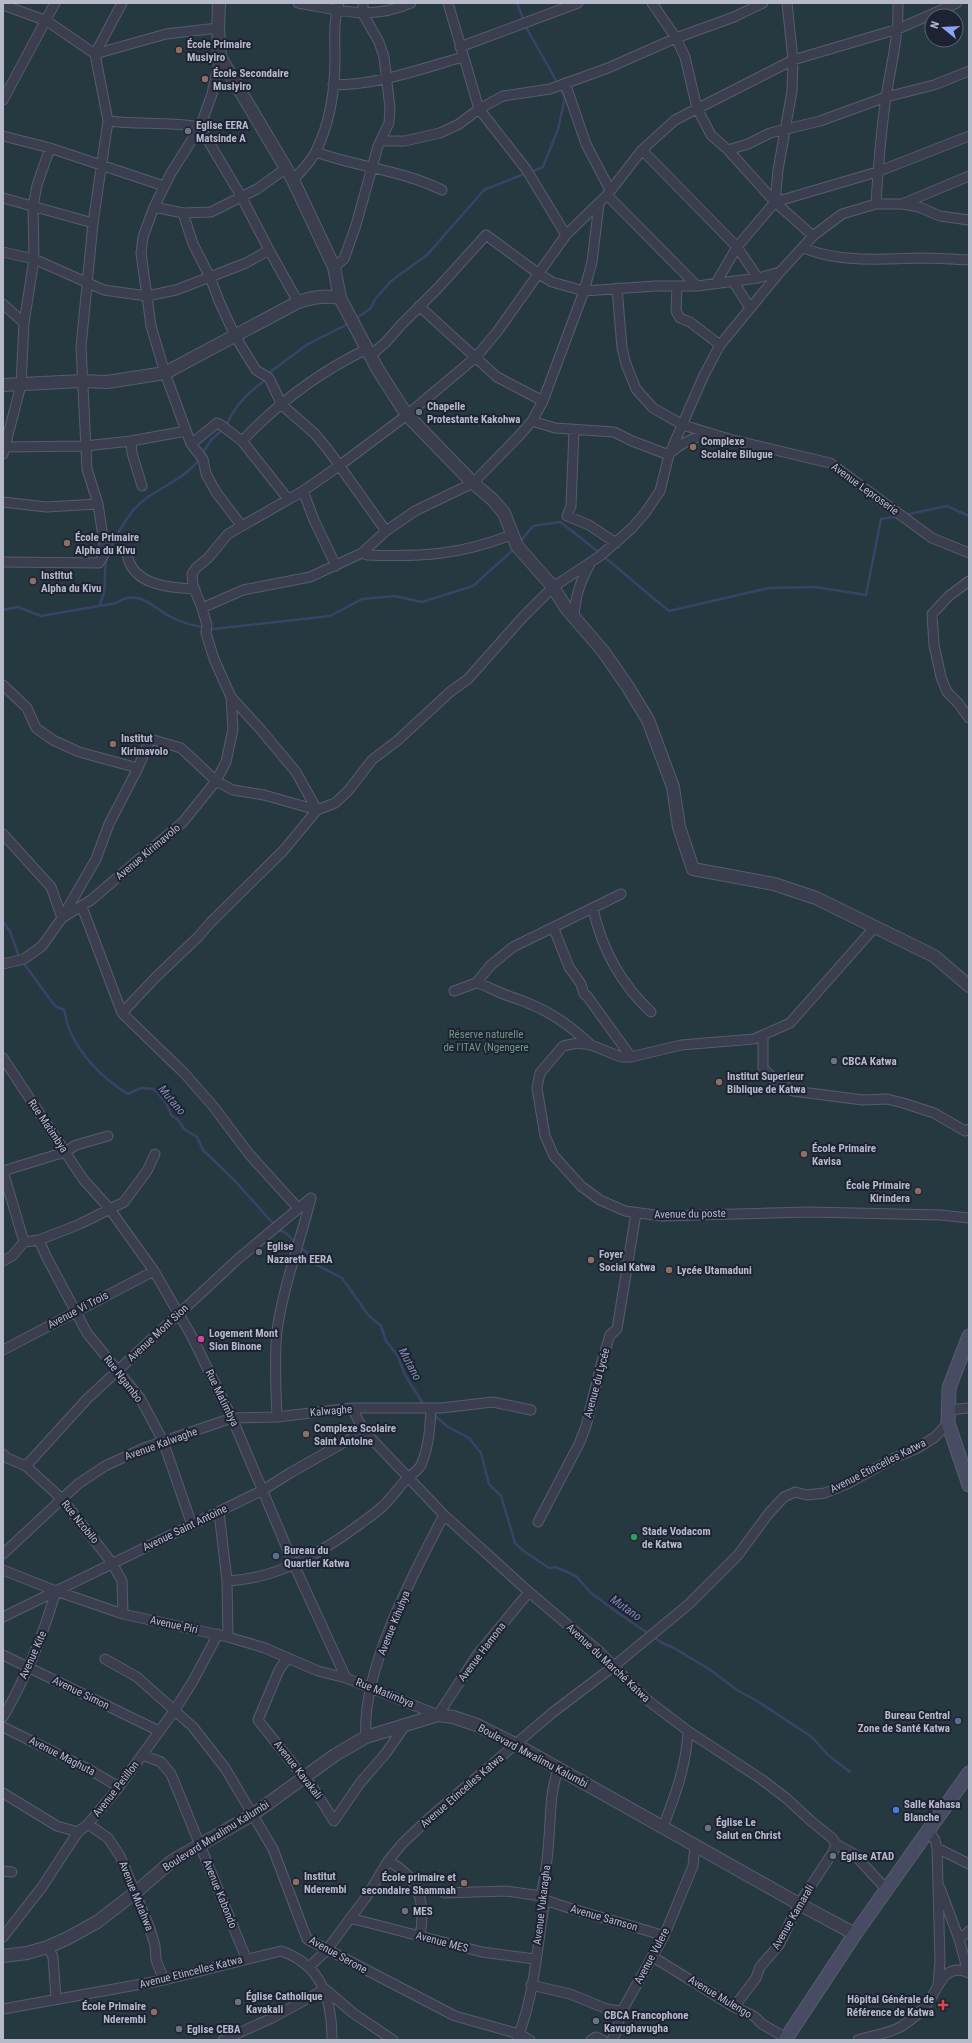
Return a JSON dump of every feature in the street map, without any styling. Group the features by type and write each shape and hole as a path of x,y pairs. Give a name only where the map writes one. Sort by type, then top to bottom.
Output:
{"main road":[{"path":"968,1340 949,1388 948,1410 948,1423 968,1478"},
{"path":"786,2039 855,1934 969,1773"}],"street":[{"path":"3,100 55,3"},
{"path":"3,562 99,563 104,554 98,504 87,469 81,347 93,223 103,166 108,121 95,54 122,3"},
{"path":"219,3 218,28 220,58 212,94 200,127 164,186 154,207 143,237 141,253 151,326 165,374 186,431 194,448 203,459 206,474 241,525"},
{"path":"298,3 338,6 363,14 375,14 400,8 411,3"},
{"path":"334,267 344,259 356,225 372,168 389,123 390,108 384,57 379,42 363,14 362,3"},
{"path":"448,3 479,109 532,178 566,235"},
{"path":"460,47 578,3"},
{"path":"652,3 676,38 685,58 697,108 711,135 728,150 775,202 813,236"},
{"path":"381,141 405,141 440,133 459,124 479,109 503,96 558,86 608,68 676,38 734,17 763,3"},
{"path":"775,202 778,170 787,130 792,91 793,60 787,3"},
{"path":"876,204 886,97 898,29 898,3"},
{"path":"317,810 296,772 231,697 220,672 202,608 194,589 192,574 196,568 208,558 228,534 241,525 303,491 339,466 407,416 476,357 497,332 566,235 609,193 642,150 675,120 793,60 898,29 957,3"},
{"path":"3,5 46,21 95,54 166,34 218,28"},
{"path":"293,180 316,152 324,131 334,85 335,58 333,29 338,6"},
{"path":"334,85 353,85 387,79 463,56"},
{"path":"220,58 285,169 293,180 334,267 340,298 385,383 407,416 473,483 493,500 504,514 513,538 522,553 553,587 574,618 603,651 628,686 648,720 673,787 679,827 692,868 774,884 816,898 874,928 934,956 969,986"},
{"path":"728,150 748,144 770,133 820,121 886,97 934,85 969,71"},
{"path":"558,86 609,193 697,286"},
{"path":"108,121 127,124 165,122 200,127"},
{"path":"200,127 242,196 269,250 298,302"},
{"path":"3,136 50,148 164,186"},
{"path":"716,283 737,247 775,202 878,172 969,136"},
{"path":"50,148 37,185 33,206 34,259 24,323 22,385 4,451 85,446 131,441 186,431"},
{"path":"642,150 737,247 758,278"},
{"path":"316,152 340,160 420,180 442,190"},
{"path":"154,207 183,213 211,212 257,189 285,169"},
{"path":"902,204 946,184 969,176"},
{"path":"3,198 93,223"},
{"path":"202,608 243,590 310,577 336,566 362,553 386,531 415,511 473,483 532,421 543,401 584,290 592,262 599,204"},
{"path":"122,1013 156,977 283,851 317,810 335,803 348,791 372,760 398,740 450,692 468,679 523,617 553,587 600,556 632,528 654,502 660,491 669,455 704,375 720,345 780,272 804,248 813,236 842,214 876,204 902,204 919,207 940,216 969,220"},
{"path":"183,213 193,244 210,277 236,336 256,370 269,378 282,405 315,434 386,531"},
{"path":"242,441 257,426 319,374 369,352 386,342 419,306 438,288 486,234 552,282 584,290 655,286 697,286 758,278 780,272"},
{"path":"804,248 830,256 852,258 942,258 969,260"},
{"path":"3,252 34,259 104,290 147,296 176,290 246,263 269,250"},
{"path":"733,281 750,308"},
{"path":"677,287 676,311 680,318 690,322 720,345"},
{"name":"Avenue Leproserie","path":"617,288 622,348 626,364 636,389 653,408 683,425 830,463 932,538 969,553"},
{"path":"3,385 82,381 123,381 165,374 298,302 312,297 326,295 340,298"},
{"path":"3,304 24,323"},
{"path":"419,306 497,376 543,401"},
{"path":"532,421 555,428 614,432 632,442 669,455"},
{"path":"194,448 217,423 242,441 288,499"},
{"path":"574,430 571,506 567,516 589,525 614,544"},
{"path":"669,455 680,445 710,433"},
{"path":"131,441 132,453 142,486"},
{"path":"303,491 336,566"},
{"path":"3,502 46,507 98,504"},
{"path":"362,553 367,555 389,556 444,553 513,538"},
{"path":"127,553 128,563 134,571 153,584 170,588 194,589"},
{"path":"574,618 575,603 581,581 591,562"},
{"path":"969,581 948,596 932,614 934,645 946,692 958,703 969,718"},
{"path":"3,685 27,708 36,728 53,740 79,752 138,768"},
{"name":"Avenue Kirimavolo","path":"3,964 24,959 42,946 62,918 82,907 183,822 216,780 226,762 233,729 231,697"},
{"path":"62,918 96,859 109,824 138,768 150,740 163,742 181,748 216,780 233,790 264,796 317,810"},
{"path":"3,834 51,887 62,918"},
{"path":"454,990 476,983 491,965 513,947 538,934 554,929 593,910 621,894"},
{"path":"82,907 122,1013 185,1074 213,1106 249,1154 298,1208"},
{"path":"593,910 606,952 634,996 651,1012"},
{"name":"Avenue du poste","path":"874,928 790,1023 763,1036 754,1039 681,1045 631,1057 621,1057 592,1045 578,1043 563,1046 540,1073 537,1088 545,1136 554,1156 580,1186 600,1200 625,1211 662,1216 810,1212 940,1215 969,1218"},
{"path":"554,929 569,967 581,984 584,994 587,996 631,1057"},
{"path":"476,983 532,1004 547,1012 592,1045"},
{"path":"763,1036 763,1068 774,1079 793,1091 862,1100 888,1099 934,1113 964,1131 969,1129"},
{"name":"Rue Matimbya","path":"3,1058 83,1179 109,1208 154,1271 191,1335 232,1418 294,1565 346,1678 370,1686 438,1715"},
{"path":"24,1242 3,1171 65,1152 76,1145 108,1136"},
{"path":"3,1261 12,1256 24,1242 39,1240 80,1224 109,1208 124,1202 143,1177 155,1154"},
{"name":"Avenue Mont Sion","path":"26,1466 87,1399 239,1258 311,1198 282,1302 277,1332 275,1362 277,1416"},
{"name":"Avenue du Lycée","path":"538,1522 579,1444 586,1426 594,1390 610,1335 617,1329 636,1213"},
{"name":"Rue Ngambo","path":"39,1240 87,1333 140,1398 163,1441 192,1525"},
{"name":"Avenue Vi Trois","path":"3,1350 154,1271"},
{"name":"Kalwaghe","path":"232,1418 277,1416 352,1408 440,1408 492,1402 532,1410"},
{"name":"Avenue du Marché Katwa","path":"352,1408 364,1431 444,1515 529,1592 601,1653 646,1699 688,1731 761,1779 786,1798 832,1838 836,1844 854,1854 887,1890"},
{"path":"227,1581 260,1577 278,1572 294,1565 341,1538 384,1506 408,1477 420,1466 428,1440 431,1408"},
{"path":"948,1410 969,1408"},
{"name":"Avenue Kalwaghe","path":"3,1554 78,1484 104,1466 144,1448 232,1418"},
{"name":"Avenue Etincelles Katwa","path":"3,2009 164,1980 246,1958 281,1951 292,1955 310,1967 326,1951 367,1896 388,1861 428,1819 552,1713 614,1666 689,1604 738,1555 769,1513 784,1497 795,1492 806,1495 825,1493 846,1484 894,1458 916,1449 935,1437 948,1423"},
{"name":"Avenue Saint Antoine","path":"3,1617 263,1490 364,1431"},
{"name":"Rue Nzobilo","path":"4,1458 26,1466 62,1499 112,1563 122,1581 122,1614"},
{"path":"219,1512 227,1581 228,1637"},
{"name":"Avenue Kihuhya","path":"366,1737 366,1710 370,1686 391,1627 417,1566 444,1515"},
{"name":"Avenue Piri","path":"3,1570 56,1591 122,1614 218,1634 265,1648 287,1659 318,1671 346,1678"},
{"name":"Avenue Kite","path":"3,1717 15,1696 45,1628 56,1591"},
{"name":"Avenue Hamona","path":"438,1715 477,1655 529,1592"},
{"name":"Avenue Petillon","path":"3,1937 42,1887 78,1832 88,1824 143,1755 193,1681 218,1634"},
{"name":"Avenue Simon","path":"3,1655 159,1731"},
{"name":"Avenue Serone","path":"105,1658 137,1678 193,1727 225,1768 273,1849 307,1939 326,1951 455,2016 530,2040"},
{"name":"Avenue Kavakali","path":"287,1659 279,1670 258,1720 312,1786 334,1821 360,1783 386,1753 404,1727"},
{"name":"Boulevard Mwalimu Kalumbi","path":"3,1956 27,1953 48,1947 98,1922 136,1892 167,1864 252,1815 335,1755 366,1737 404,1727 438,1715 448,1716 477,1725 515,1744 558,1770 663,1826 695,1846 855,1934"},
{"name":"Avenue Maghuta","path":"3,1728 90,1770 119,1787"},
{"path":"663,1826 677,1791 685,1763 688,1731"},
{"name":"Avenue Kabondo","path":"143,1755 161,1762 171,1774 246,1958"},
{"name":"Avenue Vukaragha","path":"517,2037 531,1985 535,1959 546,1870 551,1799 553,1785 558,1770"},
{"path":"3,1793 57,1826 78,1832"},
{"name":"Avenue Mutahwa","path":"88,1824 108,1838 120,1856 149,1926 155,1945 156,1960 164,1980"},
{"path":"928,1830 935,1840 937,1848 940,1962 938,1984"},
{"name":"Avenue Kamarali","path":"734,2007 756,1978 760,1967 778,1945 799,1904 834,1852 836,1844"},
{"name":"Avenue Vulere","path":"612,2040 618,2029 620,2011 623,2009 664,1936 693,1866 695,1846"},
{"path":"937,1848 969,1864"},
{"path":"388,1861 401,1868 411,1878 417,1890 422,1907 420,1936"},
{"path":"937,1881 959,1939 969,1973"},
{"name":"Avenue Samson","path":"444,1893 506,1891 543,1898 585,1914 629,1924 664,1936"},
{"name":"Avenue MES","path":"350,1918 482,1952 535,1959"},
{"path":"959,1939 969,1931"},
{"path":"48,1947 53,1957 56,1999"},
{"name":"Avenue Mulengo","path":"653,1956 734,2007 754,2016 762,2024 786,2039"},
{"path":"310,1967 325,1989 354,2013 392,2040"},
{"path":"858,2040 883,2034 902,2026 927,2005 938,1984 946,1975 953,1971 961,1970 969,1973"},
{"path":"531,1985 570,1994 607,2009 620,2011"},
{"path":"222,2040 272,2018 325,1989"},
{"path":"325,1989 332,2021 332,2040"},
{"path":"591,2040 596,2037 603,2040"}],"green space":[{"name":"Réserve naturelle de l'ITAV (Ngengere","path":"3,3 969,3 969,2040 3,2040"}],"waterway":[{"path":"517,3 528,31 565,98 558,129 543,167 531,172"},
{"path":"355,319 370,309 376,298 391,281 427,255 484,190 526,173"},
{"path":"269,375 270,372 308,344 350,323"},
{"path":"226,426 233,412 243,400 267,379"},
{"path":"202,454 211,440 223,429"},
{"path":"100,604 105,588 106,562 116,537 127,518 138,505 184,474 199,459"},
{"path":"904,515 947,506 969,516"},
{"path":"520,542 533,526 560,522 669,611 769,588 815,587 866,595 881,519 898,516"},
{"path":"3,610 18,607 41,616 116,603 132,597 151,604 181,622 213,629 330,616 362,599 395,596 422,602 473,586 514,549"},
{"name":"Mutano","path":"3,922 10,931 19,957"},
{"name":"Mutano","path":"22,961 55,1006 64,1010 68,1026 75,1041 94,1067 110,1082 128,1094 141,1088 154,1089 167,1104 171,1115 178,1120 184,1129 197,1137 203,1150 236,1182 279,1230 286,1233 296,1243"},
{"name":"Mutano","path":"300,1247 310,1255 313,1263 342,1278 369,1316 381,1326 386,1341 398,1356 405,1375 424,1405"},
{"name":"Mutano","path":"433,1414 448,1427 469,1438 481,1453 489,1484 501,1496 515,1543 525,1552 549,1568 556,1567 576,1576 591,1593 662,1643 674,1648 709,1669 737,1690 757,1701 812,1737 828,1755 850,1772"}],"place":[{"name":"École Primaire Musiyiro","path":"179,50"},
{"name":"École Secondaire Musiyiro","path":"205,79"},
{"name":"Eglise EERA Matsinde A","path":"188,131"},
{"name":"Chapelle Protestante Kakohwa","path":"419,412"},
{"name":"Complexe Scolaire Bilugue","path":"693,447"},
{"name":"École Primaire Alpha du Kivu","path":"67,543"},
{"name":"Institut Alpha du Kivu","path":"33,581"},
{"name":"Institut Kirimavolo","path":"113,744"},
{"name":"CBCA Katwa","path":"834,1061"},
{"name":"Institut Superieur Biblique de Katwa","path":"719,1082"},
{"name":"École Primaire Kavisa","path":"804,1154"},
{"name":"École Primaire Kirindera","path":"918,1191"},
{"name":"Eglise Nazareth EERA","path":"259,1252"},
{"name":"Foyer Social Katwa","path":"591,1260"},
{"name":"Lycée Utamaduni","path":"669,1270"},
{"name":"Logement Mont Sion Binone","path":"201,1339"},
{"name":"Complexe Scolaire Saint Antoine","path":"306,1434"},
{"name":"Stade Vodacom de Katwa","path":"634,1537"},
{"name":"Bureau du Quartier Katwa","path":"276,1556"},
{"name":"Bureau Central Zone de Santé Katwa","path":"958,1721"},
{"name":"Salle Kahasa Blanche","path":"896,1810"},
{"name":"Église Le Salut en Christ","path":"708,1828"},
{"name":"Eglise ATAD","path":"833,1856"},
{"name":"Institut Nderembi","path":"296,1882"},
{"name":"École primaire et secondaire Shammah","path":"464,1883"},
{"name":"MES","path":"405,1911"},
{"name":"Église Catholique Kavakali","path":"238,2002"},
{"name":"Hôpital Générale de Référence de Katwa","path":"943,2005"},
{"name":"École Primaire Nderembi","path":"154,2012"},
{"name":"CBCA Francophone Kavughavugha","path":"596,2021"},
{"name":"Eglise CEBA","path":"179,2029"}]}
